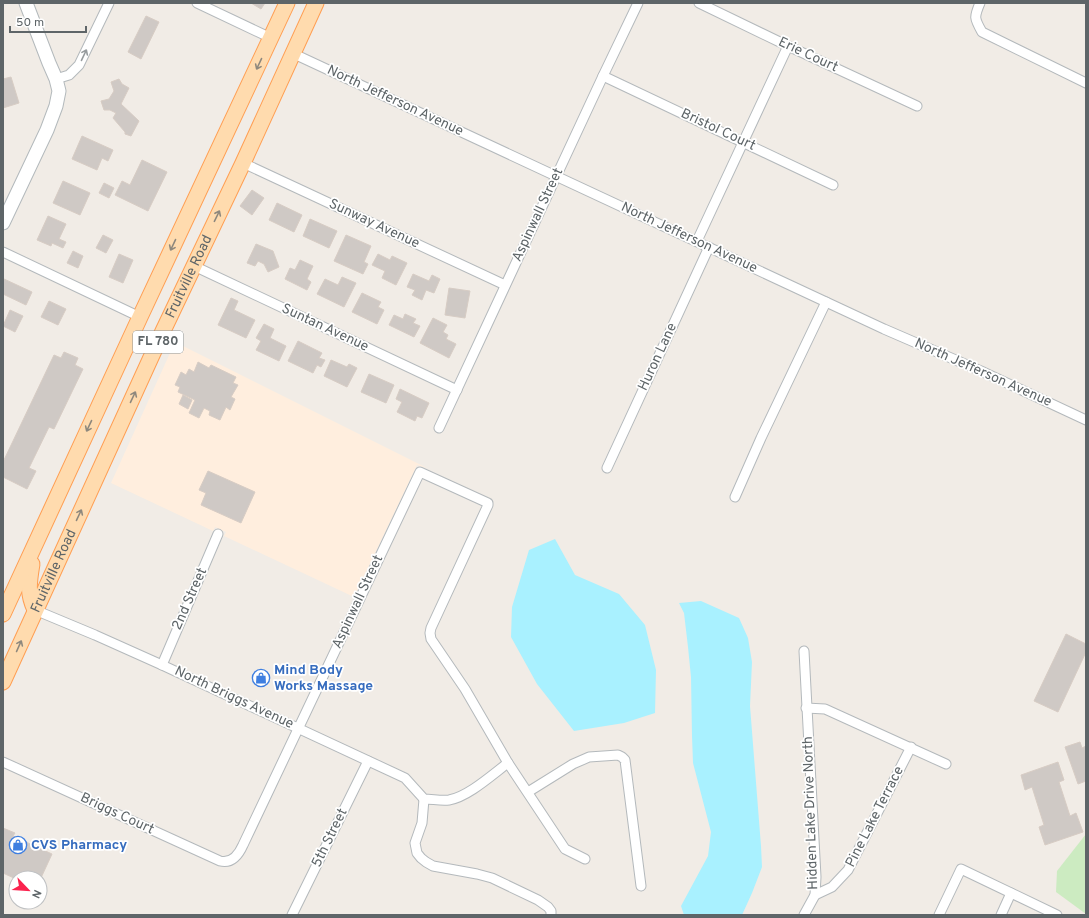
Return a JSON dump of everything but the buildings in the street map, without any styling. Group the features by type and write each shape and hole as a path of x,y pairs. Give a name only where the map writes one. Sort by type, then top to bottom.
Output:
{"main road":[{"name":"Fruitville Road","path":"3,614 7,593 35,543 287,3"},
{"name":"Fruitville Road","path":"3,682 316,3"},
{"path":"35,543 29,582 30,600 35,610"}],"street":[{"path":"3,223 47,130 56,106 59,91 26,3"},
{"path":"56,80 69,75 79,65 109,3"},
{"path":"196,3 271,38"},
{"name":"Aspinwall Street","path":"440,428 505,285 638,3"},
{"name":"Erie Court","path":"699,3 917,106"},
{"path":"980,3 975,19 982,32 1086,83"},
{"path":"697,241 788,46"},
{"name":"North Jefferson Avenue","path":"292,54 884,329 981,371 1086,420"},
{"name":"Bristol Court","path":"603,76 833,185"},
{"name":"Sunway Avenue","path":"243,162 505,285"},
{"name":"Huron Lane","path":"607,468 709,247"},
{"path":"3,252 140,317"},
{"name":"Suntan Avenue","path":"194,266 457,390"},
{"path":"735,497 761,438 826,302"},
{"name":"Aspinwall Street","path":"231,860 244,846 420,472 488,504 430,633 431,639 465,689 508,763"},
{"name":"2nd Street","path":"162,664 218,534"},
{"name":"North Briggs Avenue","path":"35,610 162,664 405,778 424,799"},
{"name":"Hidden Lake Drive North","path":"804,651 816,877 815,895 804,915"},
{"path":"806,708 825,709 946,764"},
{"name":"Pine Lake Terrace","path":"815,895 832,887 848,870 911,748"},
{"path":"528,792 573,764 589,757 618,755 622,757 625,760 641,886"},
{"name":"5th Street","path":"292,915 368,761"},
{"name":"Briggs Court","path":"3,762 217,860 224,862 231,860"},
{"path":"551,913 548,906 538,900 492,878 433,866 421,858 416,852 415,843 422,823 424,799 449,800 463,795 478,786 508,763 565,849 585,859"},
{"path":"939,915 960,869 1057,915"},
{"path":"1001,915 1011,893"}],"shaded area":[{"path":"175,342 427,468 417,465 354,597 224,536 226,532 215,527 213,531 111,483"}],"green space":[{"path":"1086,834 1086,914 1056,892 1057,871"}],"water":[{"path":"555,539 575,575 619,594 645,625 656,670 655,713 624,723 574,731 537,684 511,637 512,607 529,550"},
{"path":"701,601 739,618 748,638 752,662 750,706 762,867 742,915 684,915 681,906 708,856 711,832 693,763 691,677 684,613 679,603"}],"place":[{"name":"Mind Body Works Massage","path":"261,678"},
{"name":"CVS Pharmacy","path":"18,845"}]}
